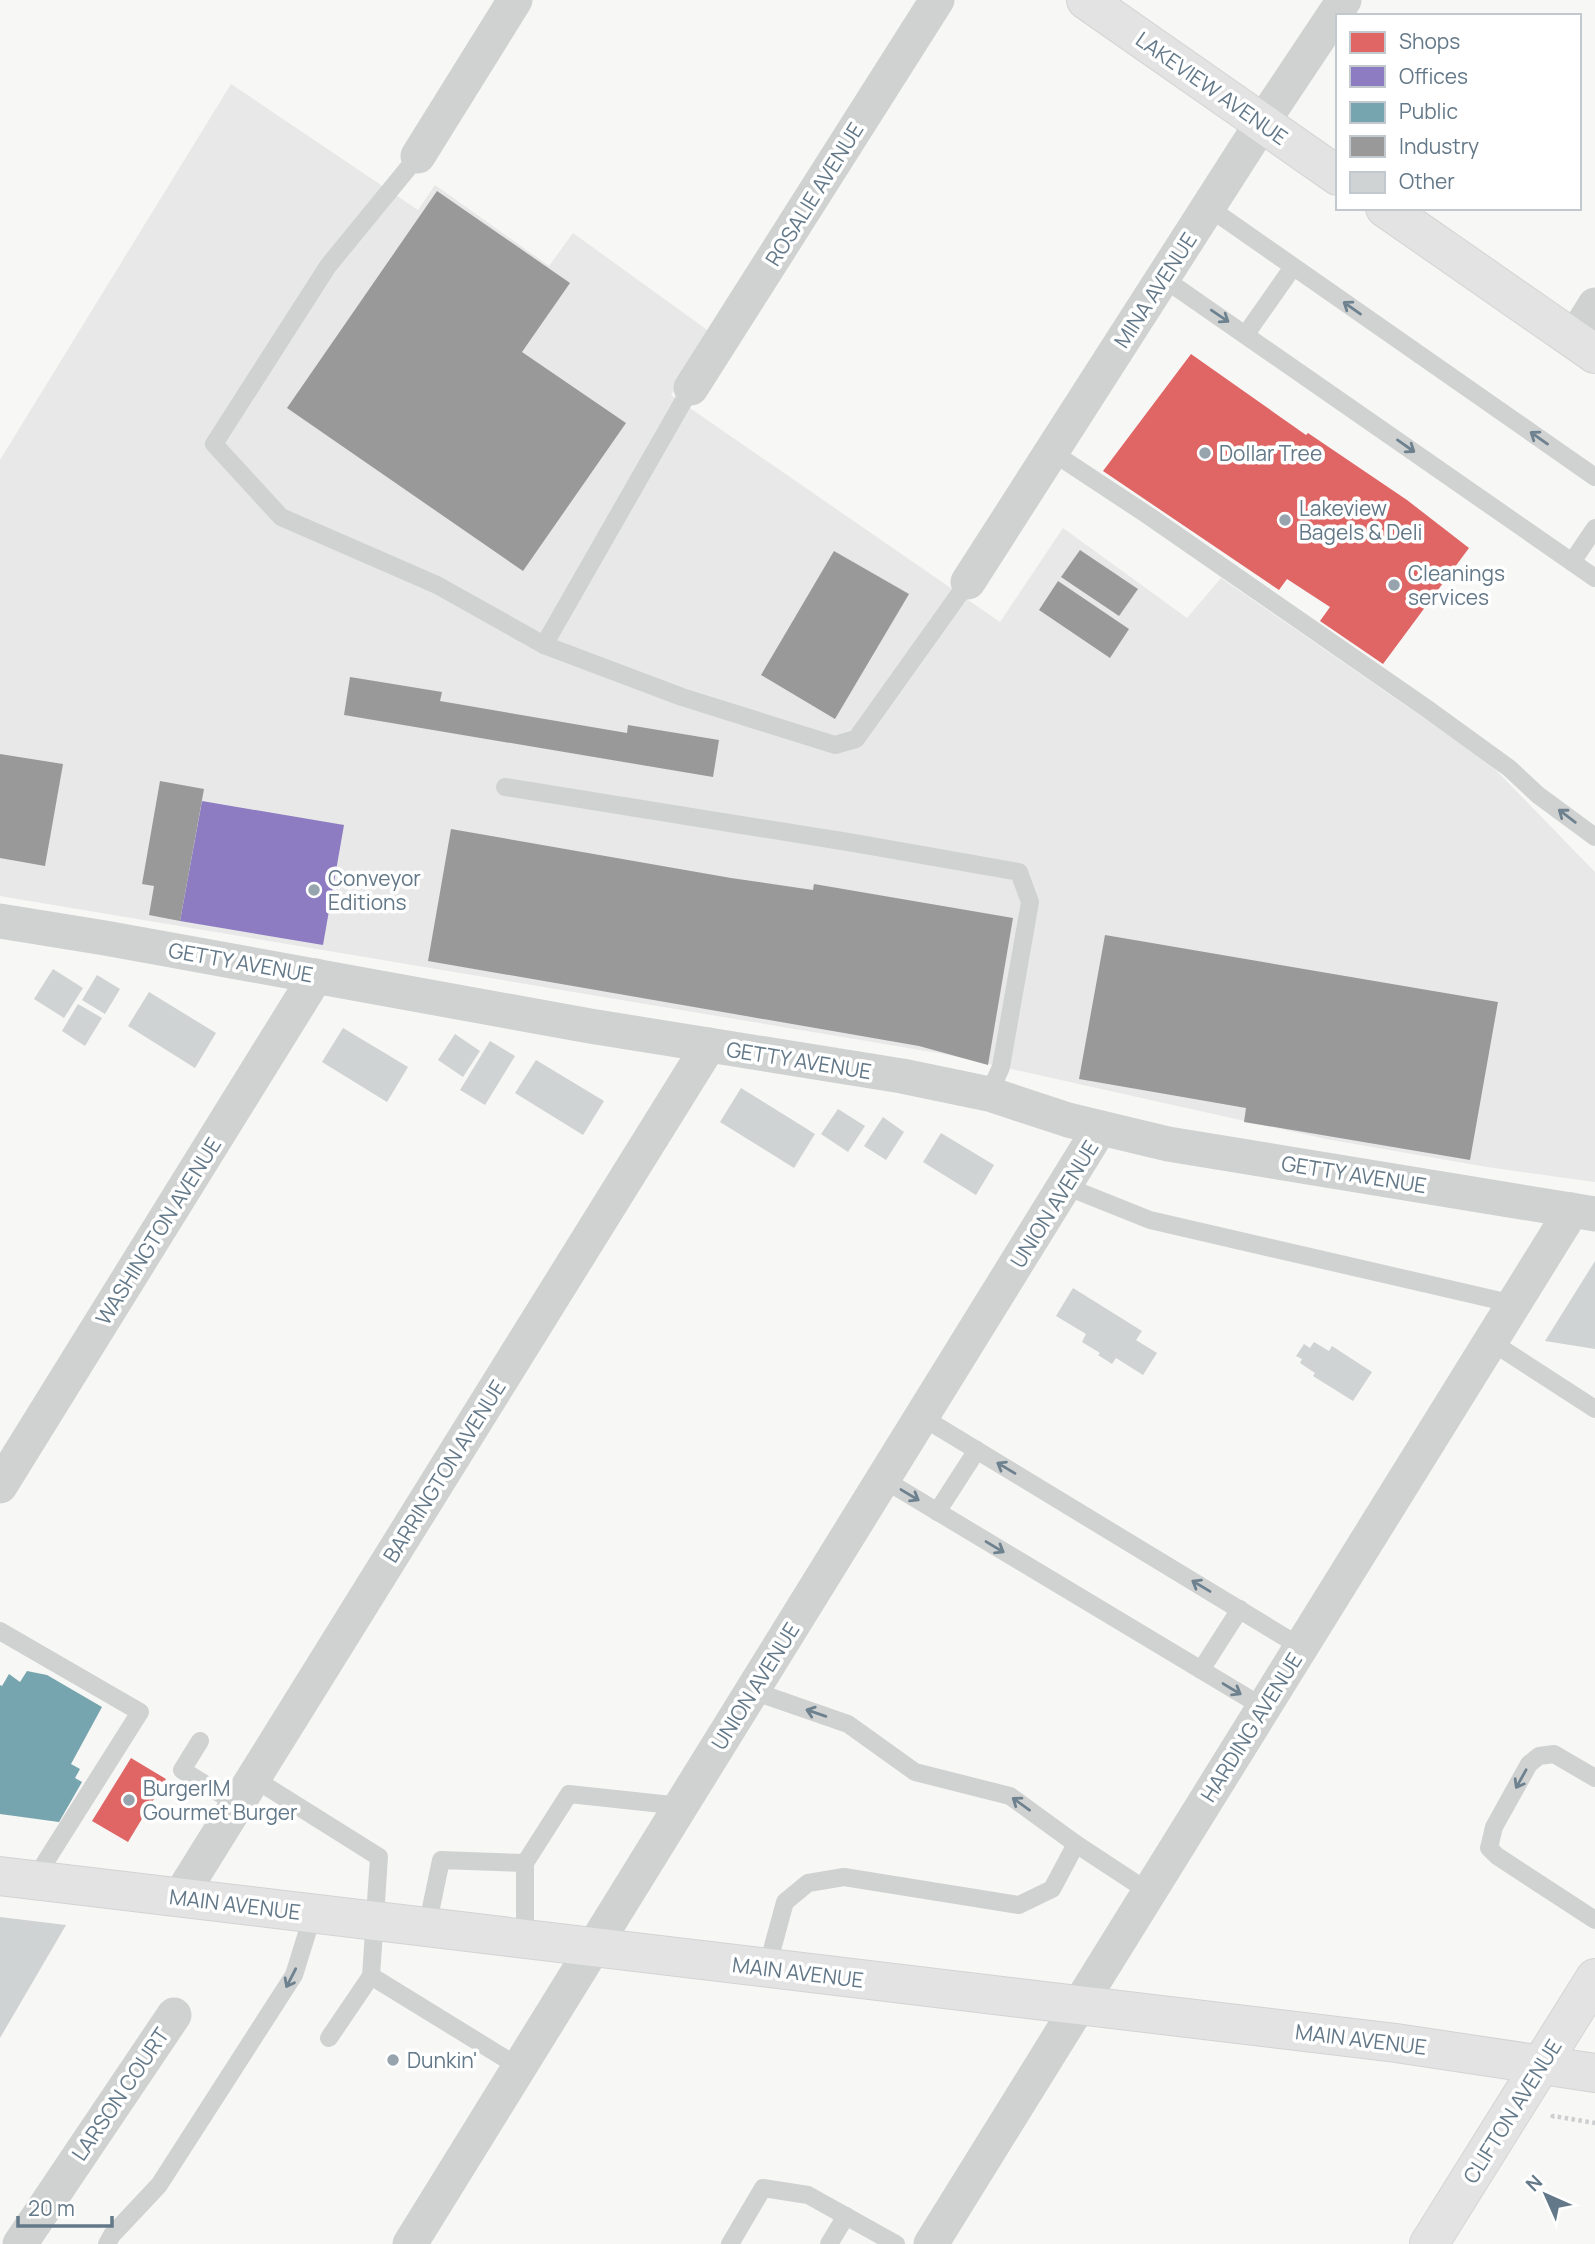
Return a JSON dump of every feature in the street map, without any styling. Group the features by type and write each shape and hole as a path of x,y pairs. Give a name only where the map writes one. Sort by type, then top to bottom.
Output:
{"main road":[{"name":"LAKEVIEW AVENUE","path":"1086,0 1336,175"},
{"path":"1388,210 1584,346"},
{"name":"MAIN AVENUE","path":"17,1878 1396,2043 1595,2073"},
{"name":"CLIFTON AVENUE","path":"1429,2244 1595,1978"}],"street":[{"path":"418,156 515,0"},
{"name":"ROSALIE AVENUE","path":"691,388 937,0"},
{"name":"MINA AVENUE","path":"968,582 1262,123 1344,0"},
{"path":"1584,346 1595,305"},
{"name":"GETTY AVENUE","path":"0,921 105,937 709,1045 902,1076 989,1094 1068,1121 1168,1144 1583,1212"},
{"name":"WASHINGTON AVENUE","path":"0,1486 316,976"},
{"name":"BARRINGTON AVENUE","path":"179,1898 709,1045"},
{"name":"UNION AVENUE","path":"410,2244 1100,1128"},
{"name":"HARDING AVENUE","path":"931,2244 1490,1341 1514,1304 1583,1212"},
{"name":"LARSON COURT","path":"20,2244 174,2015"}],"lane":[{"path":"418,156 328,266 214,444 281,517 436,585 544,645 682,697 835,745 856,739 968,582"},
{"path":"1208,207 1595,478"},
{"path":"1247,334 1293,267"},
{"path":"1163,278 1595,578"},
{"path":"544,645 691,388"},
{"path":"1052,452 1150,516 1426,708 1509,768 1538,795 1595,837"},
{"path":"1572,562 1595,528"},
{"path":"505,787 854,842 1019,872 1030,902 1001,1067 989,1094"},
{"path":"1065,1186 1150,1220 1514,1304"},
{"path":"1490,1341 1595,1409"},
{"path":"922,1417 1301,1647"},
{"path":"937,1511 977,1450"},
{"path":"883,1479 1263,1707"},
{"path":"1201,1670 1240,1609"},
{"path":"0,1631 140,1712 17,1878"},
{"path":"753,1691 848,1724 915,1772 1010,1796 1149,1892"},
{"path":"200,1741 182,1770 245,1791 379,1857 371,1976 329,2038"},
{"path":"1595,1778 1554,1754 1539,1756 1529,1764 1494,1827 1489,1848 1497,1856 1595,1920"},
{"path":"525,1939 525,1863 569,1794 681,1807"},
{"path":"767,1968 785,1902 808,1884 844,1877 1019,1905 1052,1889 1076,1844"},
{"path":"427,1927 441,1860 525,1863"},
{"path":"107,2244 112,2235 159,2185 294,1975 313,1914"},
{"path":"371,1976 519,2067"},
{"path":"730,2244 763,2188 808,2195 896,2244"},
{"path":"829,2244 846,2216"}],"path":[{"path":"1546,2128 1553,2116 1595,2123"}],"shaded area":[{"path":"231,84 418,210 435,185 549,266 573,233 710,332 671,395 1000,622 1063,528 1187,618 1221,578 1489,763 1595,872 1595,1182 1487,1167 1326,1139 944,1054 0,896 0,460"}],"building: Shops":[{"path":"1191,354 1306,435 1308,433 1407,500 1469,548 1383,664 1320,621 1330,607 1287,579 1279,590 1103,471"},
{"name":"BurgerIM Gourmet Burger","path":"131,1758 166,1779 128,1842 92,1821"}],"building: Offices":[{"path":"202,801 344,825 323,945 180,921"}],"building: Public":[{"path":"27,1671 47,1675 102,1707 71,1764 80,1769 75,1778 82,1782 59,1822 0,1814 0,1685 2,1686 9,1674 20,1682"}],"building: Industry":[{"path":"437,191 570,283 522,352 626,423 523,571 287,408"},
{"path":"1080,550 1138,589 1119,616 1061,577"},
{"path":"834,551 909,594 835,719 761,675"},
{"path":"1058,581 1129,629 1110,658 1039,610"},
{"path":"350,677 442,692 440,701 627,733 628,725 719,740 713,777 344,715"},
{"path":"0,754 63,764 45,866 0,858"},
{"path":"160,781 204,789 180,921 149,915 154,886 142,884"},
{"path":"451,829 731,878 813,890 814,884 1013,918 988,1065 919,1046 428,961"},
{"path":"1105,935 1498,1002 1470,1160 1244,1122 1246,1108 1079,1079"}],"building: Other":[{"path":"53,969 83,988 64,1018 34,999"},
{"path":"97,975 120,989 105,1014 82,1000"},
{"path":"149,992 216,1033 195,1068 128,1026"},
{"path":"78,1004 102,1018 85,1046 62,1031"},
{"path":"343,1028 408,1067 387,1102 322,1062"},
{"path":"455,1034 480,1051 463,1077 438,1060"},
{"path":"490,1041 515,1056 485,1105 460,1090"},
{"path":"536,1060 604,1101 583,1135 515,1093"},
{"path":"741,1088 815,1134 794,1168 720,1122"},
{"path":"838,1109 865,1126 848,1152 821,1134"},
{"path":"883,1117 904,1132 886,1160 864,1146"},
{"path":"941,1133 994,1165 976,1195 923,1162"},
{"path":"1595,1261 1595,1349 1545,1341"},
{"path":"1073,1288 1142,1331 1136,1340 1157,1353 1143,1375 1116,1358 1112,1364 1098,1355 1100,1353 1082,1342 1086,1334 1056,1316"},
{"path":"1314,1342 1329,1351 1332,1346 1372,1372 1353,1401 1313,1376 1315,1373 1300,1363 1302,1359 1296,1356 1304,1344 1310,1348"},
{"path":"0,1917 66,1925 0,2038"}],"place":[{"name":"Dollar Tree","path":"1205,453"},
{"name":"Lakeview Bagels & Deli","path":"1285,520"},
{"name":"Cleanings services","path":"1394,585"},
{"name":"Conveyor Editions","path":"314,890"},
{"name":"BurgerIM Gourmet Burger","path":"129,1800"},
{"name":"Dunkin'","path":"393,2060"}]}
